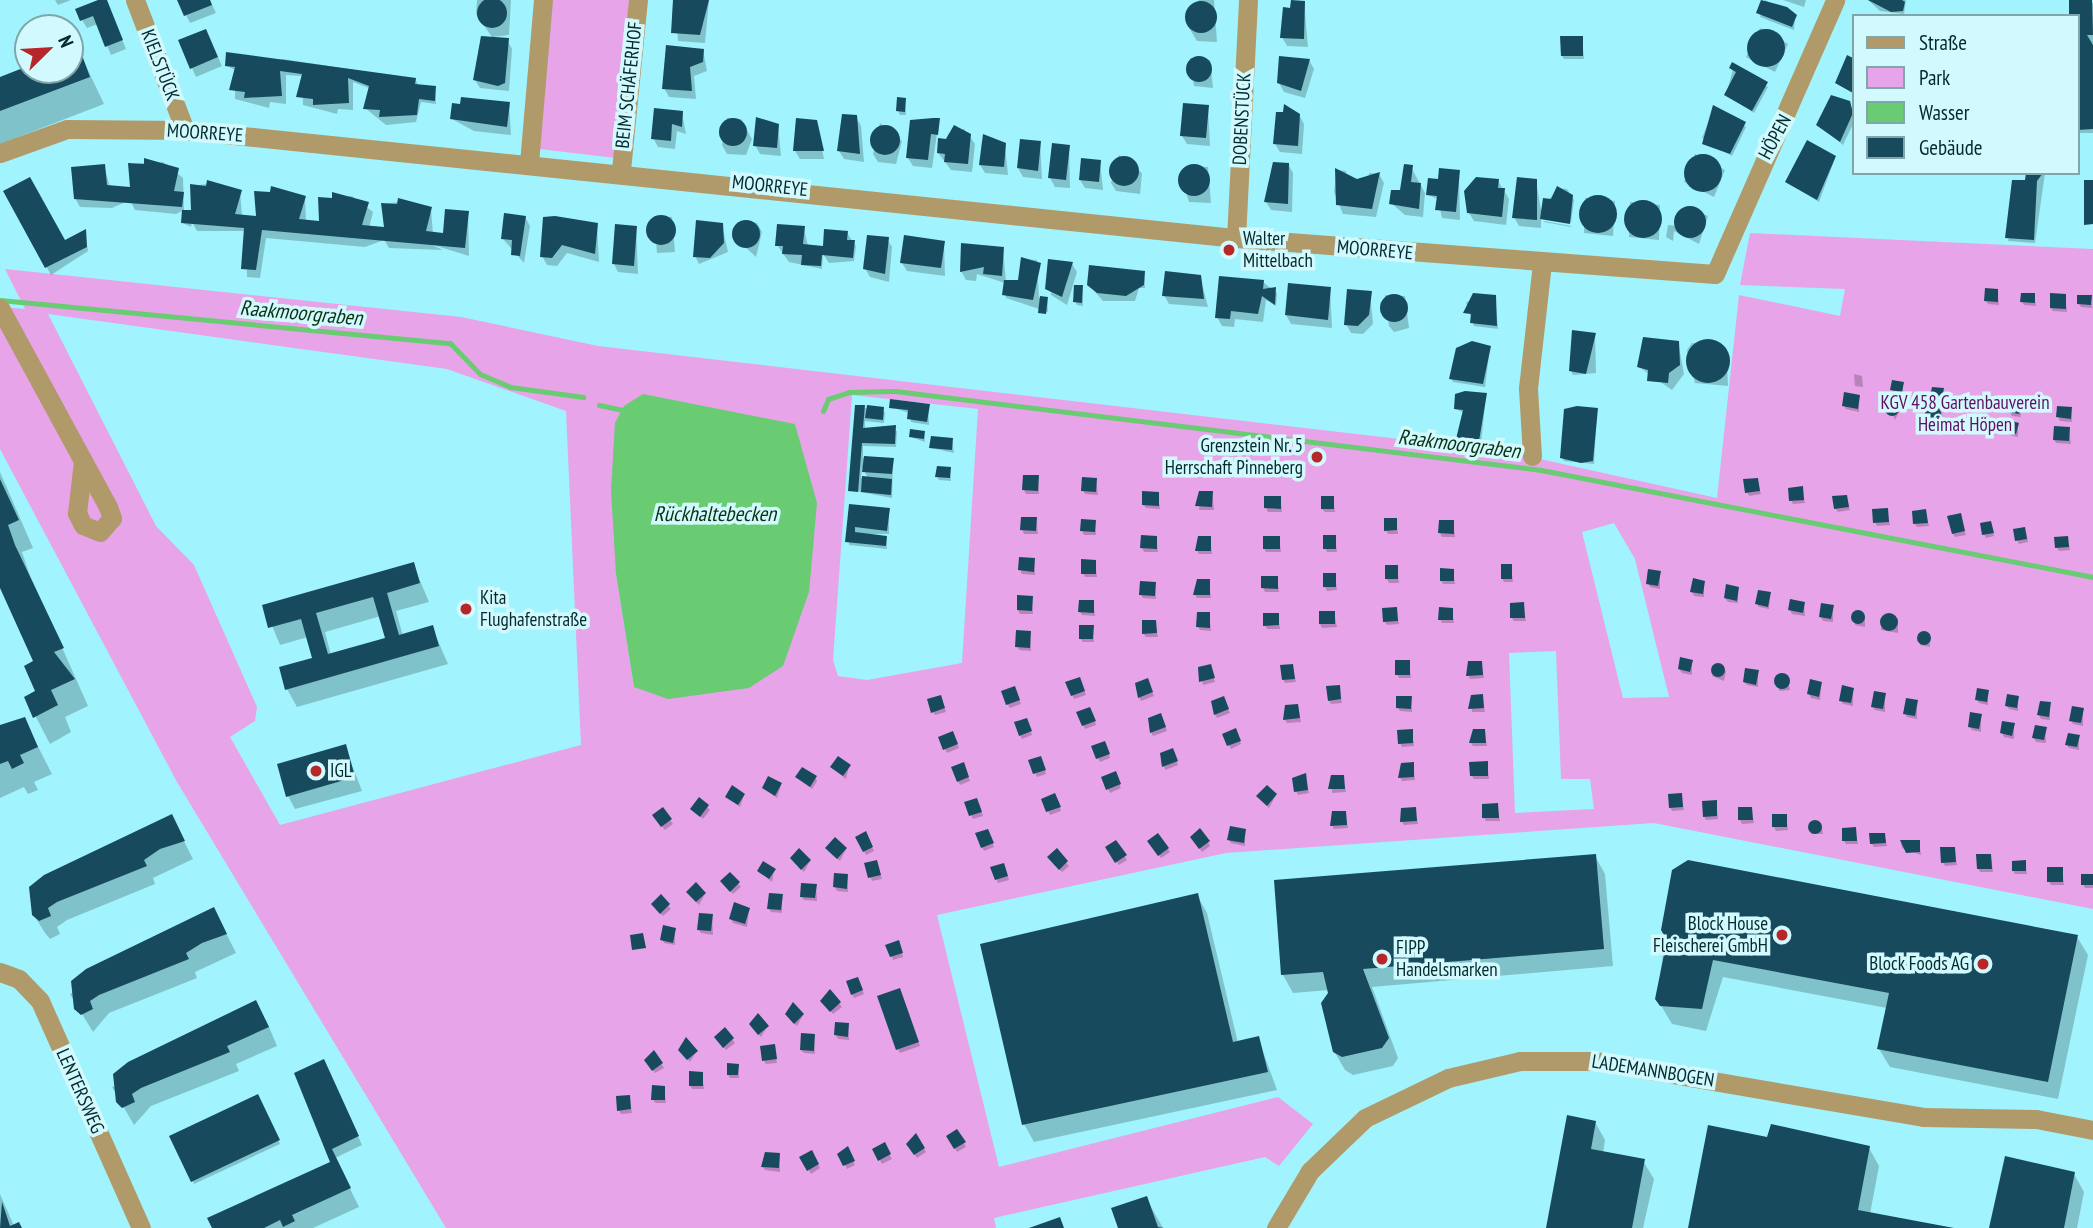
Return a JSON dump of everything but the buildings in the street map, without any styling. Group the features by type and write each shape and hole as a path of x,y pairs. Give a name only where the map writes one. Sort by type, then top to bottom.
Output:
{"street":[{"name":"KIELSTÜCK","path":"135,0 185,130"},
{"path":"529,163 543,0"},
{"name":"BEIM SCHÄFERHOF","path":"621,170 638,0"},
{"name":"DOBENSTÜCK","path":"1236,238 1248,0"},
{"name":"HÖPEN","path":"1715,274 1835,0"},
{"name":"MOORREYE","path":"0,153 67,129 185,130 621,170 1236,238 1542,264 1715,274"},
{"path":"1532,456 1528,388 1542,264"},
{"path":"1,310 83,461"},
{"name":"LENTERSWEG","path":"0,972 19,979 40,1001 141,1228"},
{"name":"LADEMANNBOGEN","path":"1276,1228 1310,1171 1365,1118 1448,1078 1520,1061 1596,1062 1923,1117 2036,1119 2093,1130"}],"green space":[{"path":"550,0 630,0 616,158 539,149"},
{"name":"KGV 458 Gartenbauverein Heimat Höpen","path":"1750,233 2093,249 2093,909 1654,823 1226,853 937,915 999,1167 1278,1097 1313,1124 1279,1166 1265,1157 994,1218 996,1228 446,1228 177,782 0,449 0,307 25,309 5,269 461,317 598,346 1503,451 1717,498 1739,295 1840,316 1845,289 1740,285","holes":["48,314 447,369 566,411 581,745 280,825 230,737 255,721 257,707 194,565 156,526","852,395 978,409 962,663 867,680 838,676 833,660","615,423 795,424 804,460 634,687 616,574","1614,523 1635,559 1669,697 1623,698 1582,532","1556,651 1561,779 1590,779 1594,809 1515,813 1509,653"]}],"water":[{"name":"Rückhaltebecken","path":"643,394 795,424 817,503 809,592 783,666 749,688 668,699 634,687 616,574 611,490 615,423 624,406"}],"waterway":[{"name":"Raakmoorgraben","path":"0,300 450,343 480,374 510,387 583,397"},
{"name":"Raakmoorgraben","path":"823,411 828,399 849,392 895,391 1541,470 2093,577"},
{"name":"Raakmoorgraben","path":"599,405 628,411"}],"place":[{"name":"Walter Mittelbach","path":"1229,250"},
{"name":"Grenzstein Nr. 5 Herrschaft Pinneberg","path":"1317,457"},
{"name":"Kita Flughafenstraße","path":"466,609"},
{"name":"IGL","path":"316,771"},
{"name":"Block House Fleischerei GmbH","path":"1782,935"},
{"name":"FIPP Handelsmarken","path":"1382,959"},
{"name":"Block Foods AG","path":"1983,964"}]}
